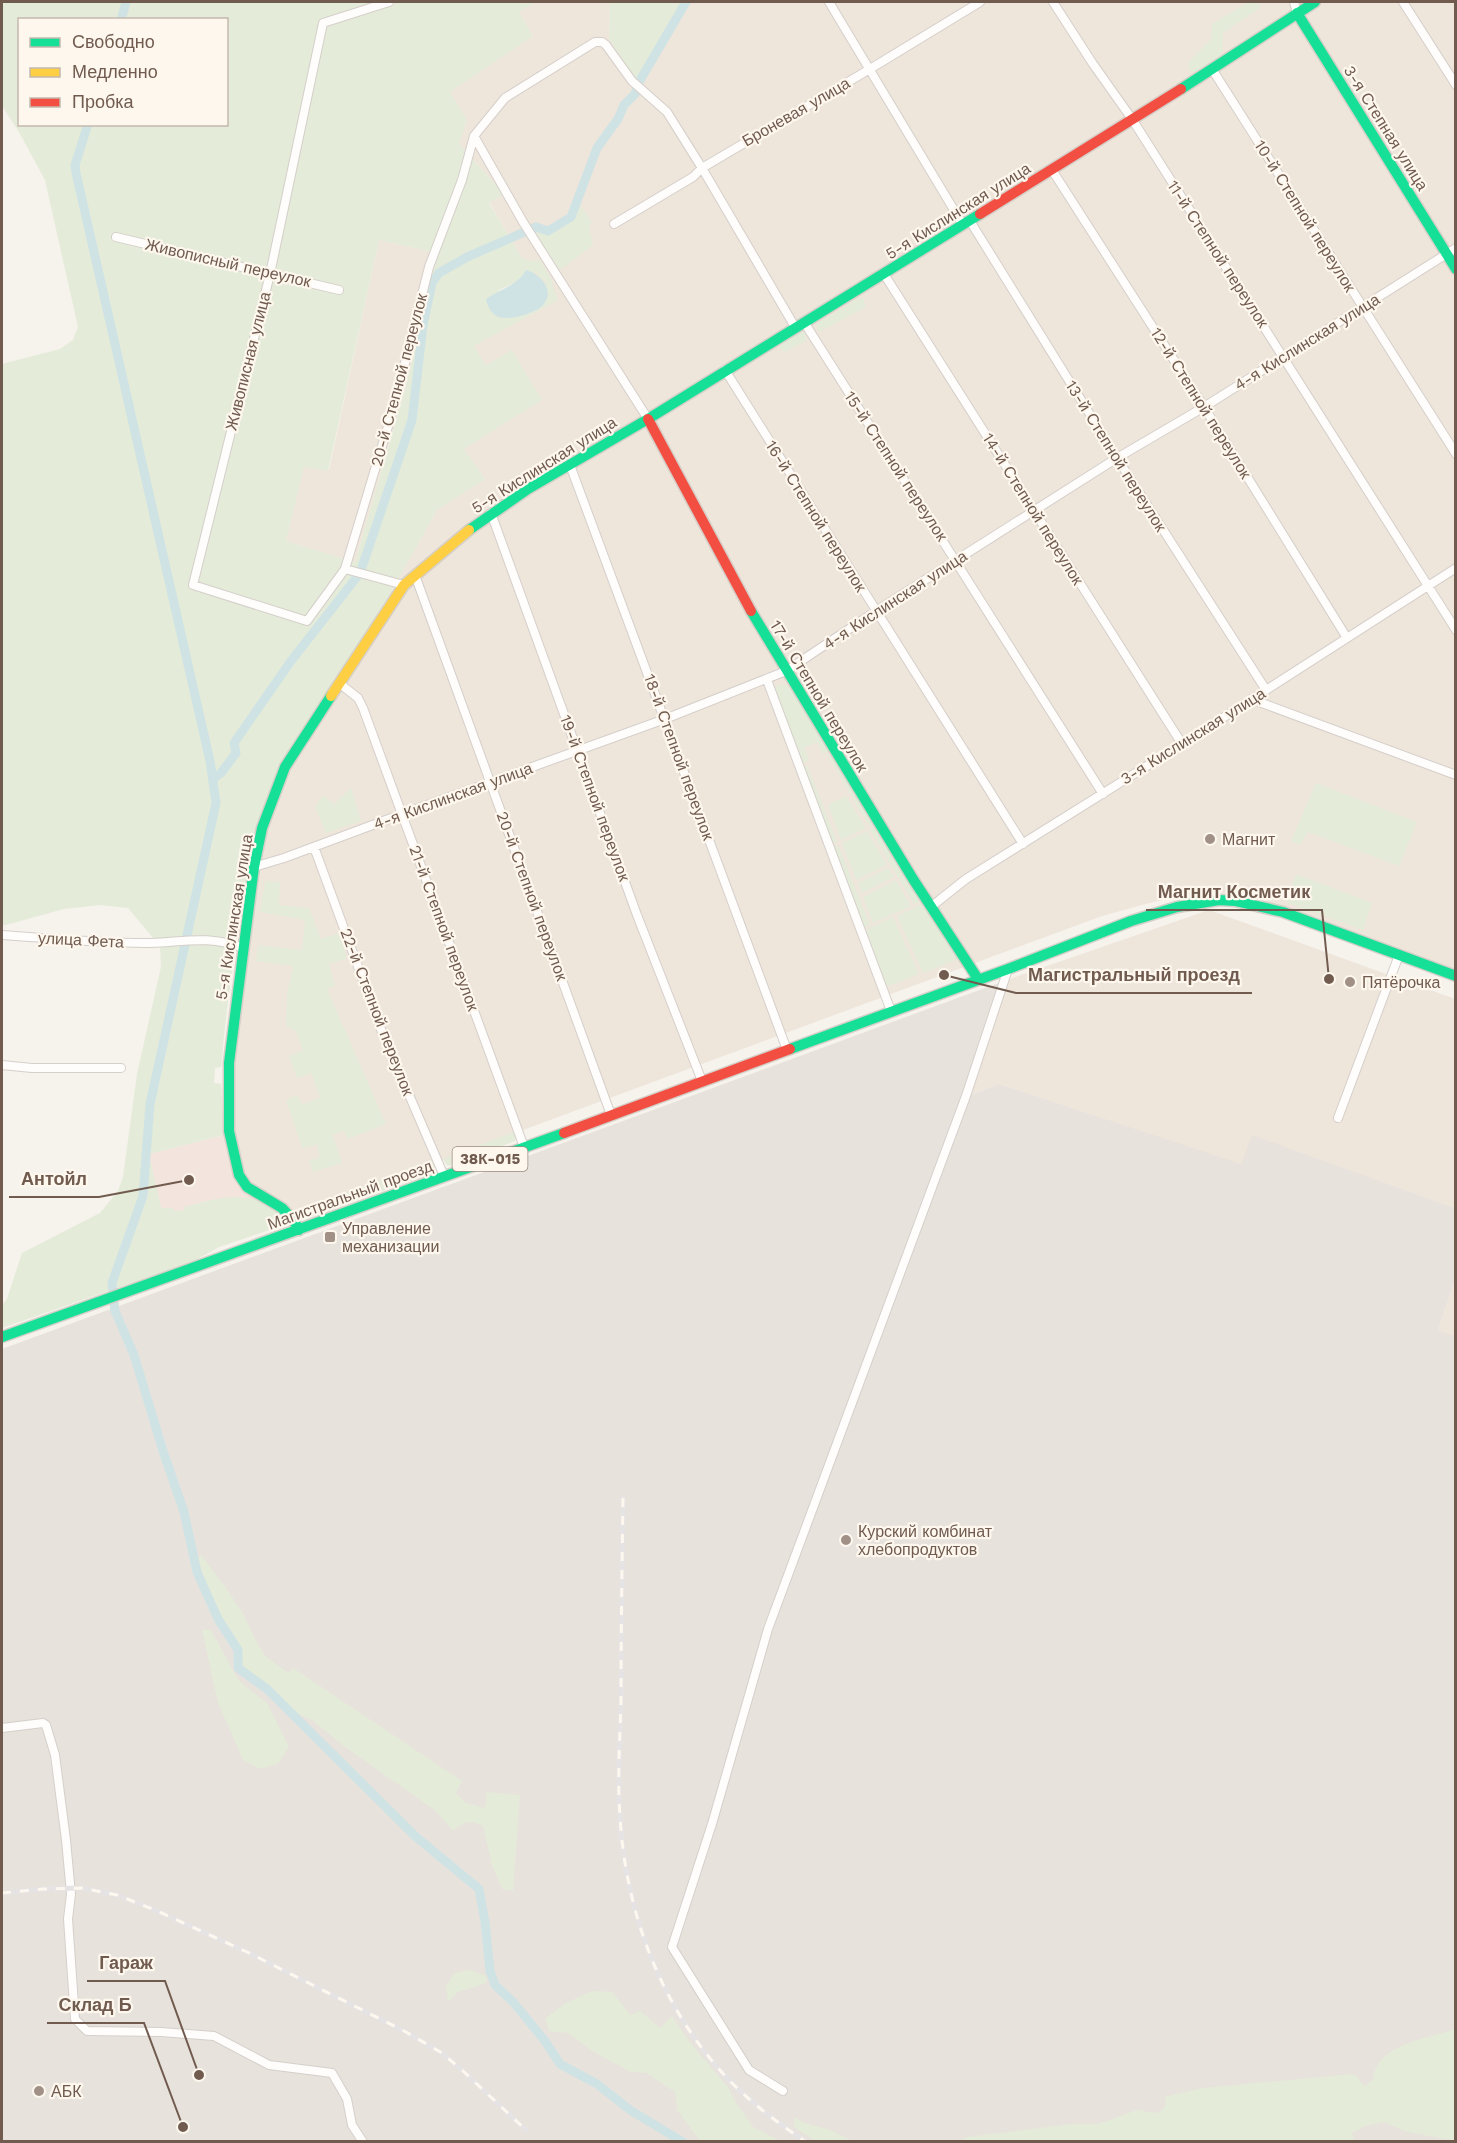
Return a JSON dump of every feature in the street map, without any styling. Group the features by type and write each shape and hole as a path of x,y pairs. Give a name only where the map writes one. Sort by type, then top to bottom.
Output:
{"street":[{"name":"Живописная улица","path":"345,569 307,621 193,585 270,274 323,23 389,2"},
{"name":"13-й Степной переулок","path":"829,2 966,223 1266,690"},
{"name":"Броневая улица","path":"614,224 693,177 702,168 980,2"},
{"name":"11-й Степной переулок","path":"1053,2 1132,119 1455,630"},
{"name":"5-я Кислинская улица","path":"299,1230 282,1208 247,1187 239,1175 229,1131 229,1063 254,867 262,828 285,767 404,585 449,545 491,513 884,274 1262,38 1295,7 1315,2"},
{"path":"1403,2 1455,85"},
{"name":"3-я Степная улица","path":"1295,7 1451,251 1455,269"},
{"name":"15-й Степной переулок","path":"474,136 505,98 595,42 602,42 606,45 632,81 667,112 799,324 956,561 1103,794"},
{"name":"10-й Степной переулок","path":"1212,69 1455,454"},
{"path":"474,136 523,222 648,419"},
{"name":"20-й Степной переулок","path":"345,569 394,404 429,267 462,180 474,136"},
{"name":"12-й Степной переулок","path":"1052,170 1204,407 1347,638"},
{"name":"Живописный переулок","path":"116,237 339,290"},
{"name":"4-я Кислинская улица","path":"254,867 579,751 786,671 1117,458 1204,407 1451,251"},
{"name":"14-й Степной переулок","path":"884,274 1182,744"},
{"name":"16-й Степной переулок","path":"725,370 1023,844"},
{"name":"17-й Степной переулок","path":"648,419 717,551 786,671 978,979"},
{"name":"18-й Степной переулок","path":"570,465 787,1050"},
{"name":"19-й Степной переулок","path":"491,513 579,751 636,915 702,1081"},
{"name":"3-я Кислинская улица","path":"933,906 966,879 1182,744 1455,568"},
{"path":"345,569 404,585"},
{"name":"20-й Степной переулок","path":"415,575 611,1115"},
{"path":"767,680 891,1011"},
{"name":"21-й Степной переулок","path":"339,683 358,698 524,1147"},
{"path":"1251,699 1455,775"},
{"name":"22-й Степной переулок","path":"314,847 382,1032 444,1176"},
{"name":"Магистральный проезд","path":"2,1337 1008,969 1131,921 1178,907 1219,900 1260,906 1283,912 1455,976"},
{"name":"улица Фета","path":"2,935 107,942 202,939 224,941 243,948"},
{"path":"1338,1118 1399,955"},
{"path":"783,2091 749,2070 672,1947 712,1824 768,1629 966,1096 1008,969"},
{"path":"2,1065 33,1068 121,1068"},
{"path":"2,1728 43,1723 46,1725 55,1755 71,1894 68,1919 75,2019 87,2031 161,2032 214,2036 269,2065 332,2073 347,2098 352,2125 363,2142"}],"shaded area":[{"path":"536,2 610,2 609,38 637,82 684,2 1455,2 1455,973 1298,914 1212,890 1153,902 1102,916 296,1214 245,1203 232,1133 231,1063 242,882 280,765 386,601 437,510 485,479 464,449 486,365 474,346 527,267 489,202 504,194 459,144 467,120 450,92 533,36 519,12"},
{"path":"379,240 437,253 404,393 355,562 286,541 304,466 329,470"},
{"path":"526,270 545,283 547,299 540,308 522,316 503,318 496,316 490,310 486,299 513,284"},
{"path":"1209,910 1455,999 1455,1208 1253,1136 1242,1165 999,1084 966,1096 1004,981"},
{"path":"1004,981 967,1096 999,1084 1241,1164 1252,1135 1455,1208 1455,1280 1438,1330 1456,1337 1455,2141 2,2142 2,1349"},
{"path":"232,1133 245,1203 162,1216 149,1154"},
{"path":"1455,1280 1455,1337 1438,1330"}],"green space":[{"path":"2,2 536,2 519,12 533,36 450,92 467,120 459,144 504,194 489,203 522,258 531,261 540,260 552,280 558,300 474,346 486,365 512,350 542,400 464,449 485,479 437,510 386,601 280,765 262,818 259,819 237,943 221,1067 215,1068 214,1083 221,1084 224,1135 149,1154 161,1208 173,1208 174,1211 184,1210 184,1207 211,1200 246,1198 269,1206 282,1215 282,1222 278,1227 219,1247 194,1261 114,1289 123,1248 114,1268 111,1290 2,1328 2,1305 7,1299 22,1253 100,1213 118,1191 123,1177 137,1074 161,967 160,946 128,908 100,905 64,909 2,926 2,364 60,349 73,340 78,327 45,180 2,106","holes":["379,240 437,253 404,393 355,562 286,541 304,467 328,471","536,273 545,282 547,288 497,291"]},
{"path":"610,2 684,2 637,82 609,38"},
{"path":"1249,2 1259,2 1260,8 1223,33 1222,57 1197,72 1190,71 1188,63 1211,39 1212,24"},
{"path":"578,202 592,222 589,227 593,245 561,269 556,268 536,232 536,227 548,231 571,217"},
{"path":"863,298 866,307 819,332 816,324"},
{"path":"801,331 806,334 806,341 785,352 781,350 779,344"},
{"path":"784,684 790,688 829,751 823,754 817,742 804,748 809,760 801,764 775,694 774,688"},
{"path":"832,754 874,824 869,826 828,756"},
{"path":"807,765 837,842 830,845 803,767"},
{"path":"1316,783 1417,822 1399,866 1308,832 1300,845 1291,841"},
{"path":"351,788 361,821 326,833 315,807 323,795 334,804"},
{"path":"846,796 866,828 841,840 828,805"},
{"path":"876,827 922,900 914,904 870,830"},
{"path":"867,831 887,865 856,880 842,843"},
{"path":"838,845 870,925 862,928 832,848"},
{"path":"888,868 894,877 862,893 858,883"},
{"path":"1296,874 1372,903 1363,930 1286,902"},
{"path":"896,880 911,906 873,923 863,897"},
{"path":"265,881 280,882 279,905 309,908 321,939 339,933 347,958 329,964 335,986 327,989 386,1124 348,1139 344,1131 333,1135 342,1163 313,1172 309,1161 320,1157 317,1145 302,1148 286,1100 297,1095 302,1105 320,1097 311,1073 297,1078 289,1056 303,1050 295,1030 286,1026 287,994 293,966 256,961 258,945 302,950 305,920 260,912"},
{"path":"924,903 961,958 923,973 897,916"},
{"path":"893,917 919,974 891,985 884,985 863,931"},
{"path":"514,1132 515,1141 450,1166 443,1159"},
{"path":"434,1159 436,1167 434,1172 417,1178 412,1167"},
{"path":"408,1169 413,1180 306,1219 295,1213"},
{"path":"201,1555 244,1615 266,1657 289,1673 293,1668 462,1781 456,1793 466,1803 485,1808 487,1792 520,1795 513,1891 502,1889 492,1865 483,1826 467,1822 453,1831 436,1811 345,1747 312,1720 298,1714 238,1668 238,1650 218,1619 198,1559"},
{"path":"202,1630 211,1630 239,1681 267,1703 289,1747 278,1764 260,1769 243,1760 218,1703"},
{"path":"470,1970 486,1976 487,1983 458,1992 448,2002 446,1986 454,1973"},
{"path":"592,1991 612,1992 630,2015 640,2011 660,2028 672,2016 688,2040 728,2087 753,2127 781,2141 700,2141 677,2110 675,2092 646,2073 630,2072 591,2050 568,2033 549,2031 545,2019 566,2003"},
{"path":"1455,2029 1455,2141 1404,2131 1384,2122 1365,2126 1352,2133 1354,2142 960,2141 968,2137 1071,2124 1098,2124 1137,2110 1156,2113 1163,2110 1166,2104 1164,2097 1203,2088 1352,2074 1358,2077 1365,2086 1373,2080 1376,2068 1383,2058 1393,2050 1405,2044"},
{"path":"794,2117 805,2123 831,2130 851,2141 816,2141 794,2127"}],"waterway":[{"path":"122,18 126,2"},
{"path":"213,779 221,773 236,753 234,743 291,661 360,573 412,420 423,325 432,283 439,273 467,257 536,227 548,231 571,217 597,148 618,119 624,105 635,94 639,82 686,2"},
{"path":"87,126 75,165 76,173 210,761 216,803 150,1104 143,1196 112,1283 115,1311 134,1355 184,1512 197,1572 218,1619 238,1650 238,1668 267,1689 415,1836 479,1889 490,1971 495,1985 514,2003 545,2041 560,2064 597,2084 630,2110 683,2142"}],"railway":[{"path":"623,1498 619,1802 623,1850 637,1918 662,1983 697,2042 738,2089 806,2142"},
{"path":"2,1893 82,1888 117,1895 155,1910 247,1952 406,2032 442,2053 526,2130"}],"traffic: fast":[{"path":"1181,89 1315,2"},
{"path":"1297,13 1456,269"},
{"path":"469,530 528,489 648,419 980,214"},
{"path":"751,611 913,879 978,979"},
{"path":"299,1230 282,1208 247,1187 239,1175 229,1131 229,1063 254,867 262,828 285,767 331,696"},
{"path":"790,1049 1131,921 1177,907 1219,900 1235,901 1283,912 1456,976"},
{"path":"2,1337 564,1133"}],"traffic: slow":[{"path":"331,696 404,585 469,530"}],"traffic: jam":[{"path":"980,214 1181,89"},
{"path":"648,419 751,611"},
{"path":"564,1133 790,1049"}],"place":[{"name":"Магнит","path":"1210,839"},
{"name":"Магистральный проезд","path":"944,975"},
{"name":"Магнит Косметик","path":"1329,979"},
{"name":"Пятёрочка","path":"1350,982"},
{"name":"Антойл","path":"189,1180"},
{"name":"Управление механизации","path":"330,1237"},
{"name":"Курский комбинат хлебопродуктов","path":"846,1540"},
{"name":"Гараж","path":"199,2075"},
{"name":"АБК","path":"39,2091"},
{"name":"Склад Б","path":"183,2127"}]}
